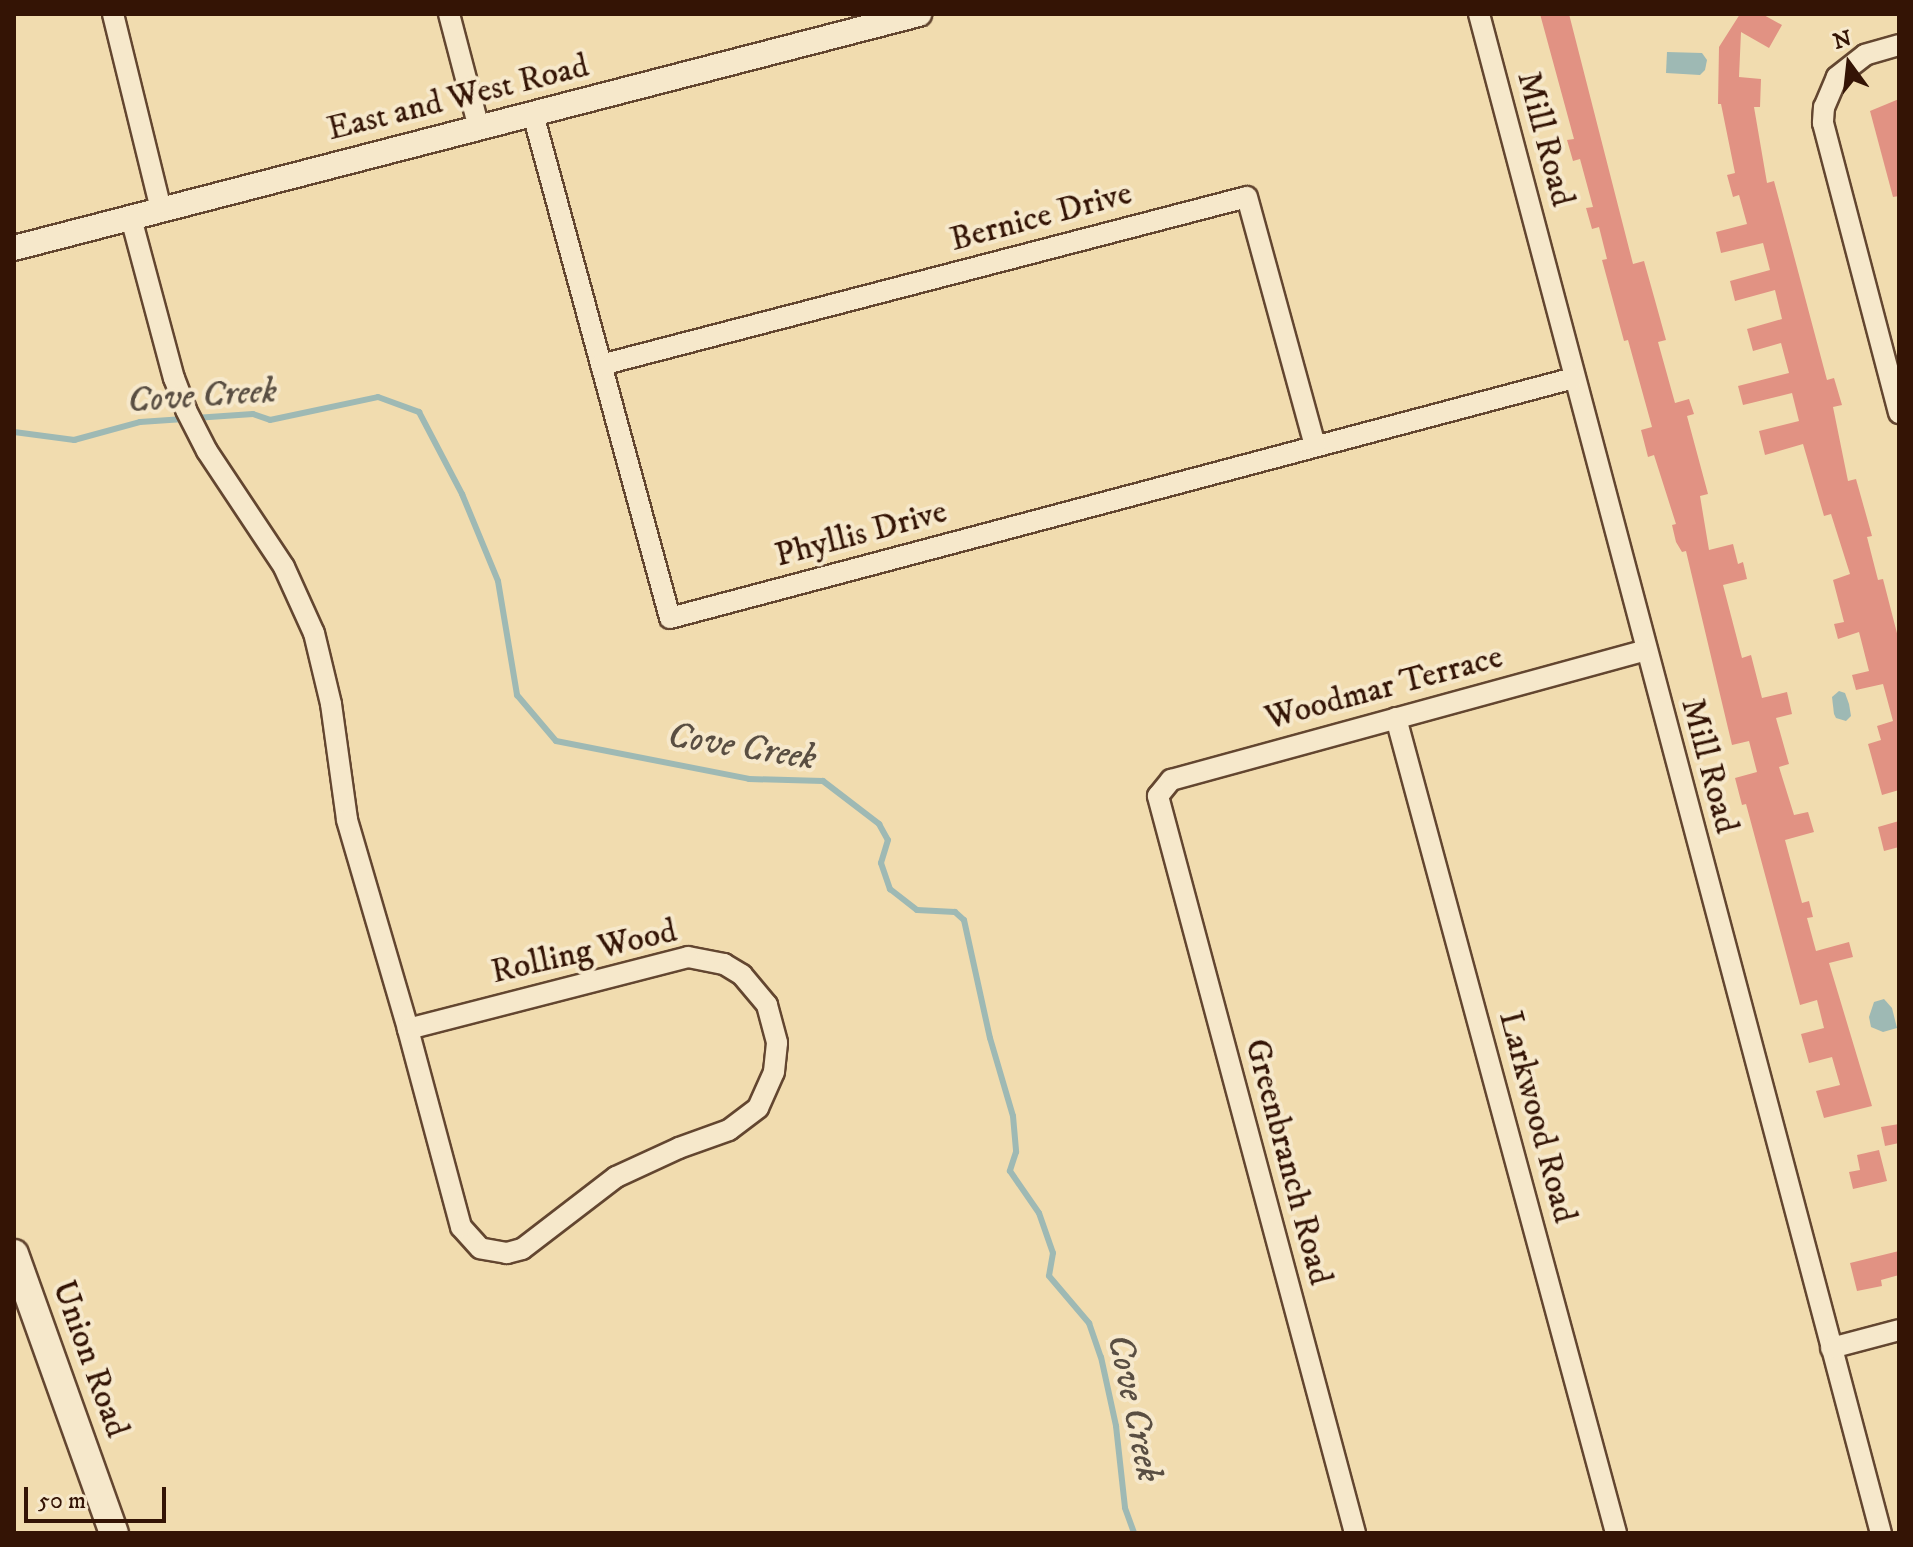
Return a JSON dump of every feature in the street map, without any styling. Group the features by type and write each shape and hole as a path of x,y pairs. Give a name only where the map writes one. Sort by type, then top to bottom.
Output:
{"main road":[{"name":"Union Road","path":"14,1254 114,1533"}],"street":[{"path":"113,14 161,210"},
{"path":"449,14 479,128"},
{"name":"East and West Road","path":"14,248 919,14"},
{"name":"Mill Road","path":"1479,14 1881,1533"},
{"path":"1899,45 1865,55 1843,71 1829,91 1823,123 1899,413"},
{"name":"Phyllis Drive","path":"533,114 670,618 1574,378"},
{"name":"Bernice Drive","path":"601,365 1247,197 1315,446"},
{"name":"Rolling Wood","path":"131,218 174,378 186,410 207,451 284,567 314,633 331,704 347,820 461,1227 480,1248 507,1253 532,1243 616,1177 743,1122 768,1091 777,1043 767,1005 756,987 724,964 688,957 408,1029"},
{"name":"Woodmar Terrace","path":"1159,807 1158,796 1171,780 1646,650"},
{"name":"Larkwood Road","path":"1396,718 1616,1533"},
{"name":"Greenbranch Road","path":"1159,807 1355,1533"},
{"path":"1831,1348 1899,1330"}],"water":[{"path":"1667,52 1702,53 1707,60 1705,70 1700,75 1666,73"},
{"path":"1839,691 1845,693 1849,704 1851,716 1846,721 1836,718 1834,714 1832,697"},
{"path":"1884,999 1892,1008 1897,1028 1883,1032 1871,1027 1869,1017 1874,1002"}],"building":[{"path":"1540,14 1569,14 1633,264 1644,261 1666,340 1658,342 1675,403 1689,399 1694,414 1687,416 1708,494 1700,496 1709,550 1733,544 1738,564 1743,562 1747,579 1723,585 1742,658 1751,655 1762,698 1787,692 1792,714 1776,718 1789,764 1779,767 1794,815 1808,812 1814,832 1785,840 1802,903 1809,901 1813,917 1807,918 1816,951 1849,942 1853,957 1829,963 1872,1106 1824,1118 1816,1091 1840,1085 1832,1057 1809,1063 1801,1034 1824,1028 1817,1000 1800,1005 1746,804 1742,805 1735,778 1757,772 1749,741 1732,745 1686,551 1682,552 1676,542 1672,525 1676,524 1654,455 1648,457 1641,430 1652,427 1602,260 1607,259 1599,227 1592,229 1586,208 1593,207 1580,159 1573,161 1567,140 1574,139"},
{"path":"1740,14 1762,14 1782,25 1769,48 1741,32 1739,77 1761,79 1760,107 1754,107 1767,183 1774,181 1827,380 1834,378 1842,405 1833,407 1848,481 1856,479 1872,536 1867,537 1878,580 1883,579 1899,641 1899,790 1882,795 1868,744 1881,740 1877,726 1893,721 1883,684 1856,690 1852,675 1869,671 1859,632 1838,639 1834,624 1844,622 1833,580 1850,574 1831,514 1824,516 1803,444 1765,455 1759,431 1799,421 1792,393 1743,405 1738,386 1789,373 1781,343 1753,351 1747,329 1782,319 1775,290 1735,301 1730,281 1770,270 1763,243 1721,253 1716,232 1747,224 1739,195 1733,197 1727,175 1735,173 1721,104 1718,104 1719,47"},
{"path":"1899,99 1899,196 1893,197 1870,111"},
{"path":"1899,821 1899,847 1884,851 1878,827"},
{"path":"1899,1124 1899,1143 1885,1146 1881,1127"},
{"path":"1879,1150 1887,1181 1853,1189 1849,1172 1860,1170 1857,1155"},
{"path":"1899,1251 1899,1275 1881,1280 1882,1286 1857,1291 1850,1263"}],"waterway":[{"name":"Cove Creek","path":"195,418 253,414 270,420 378,397 419,412 462,494 498,581 517,695 556,741 749,779 823,781 879,824 888,840 881,863 890,889 917,910 955,912 964,920 990,1038 1013,1116 1016,1152 1010,1171 1039,1213 1053,1253 1049,1276 1089,1323 1101,1357 1116,1426 1125,1508 1134,1533"},
{"name":"Cove Creek","path":"14,432 74,440 140,422 184,419"}]}
